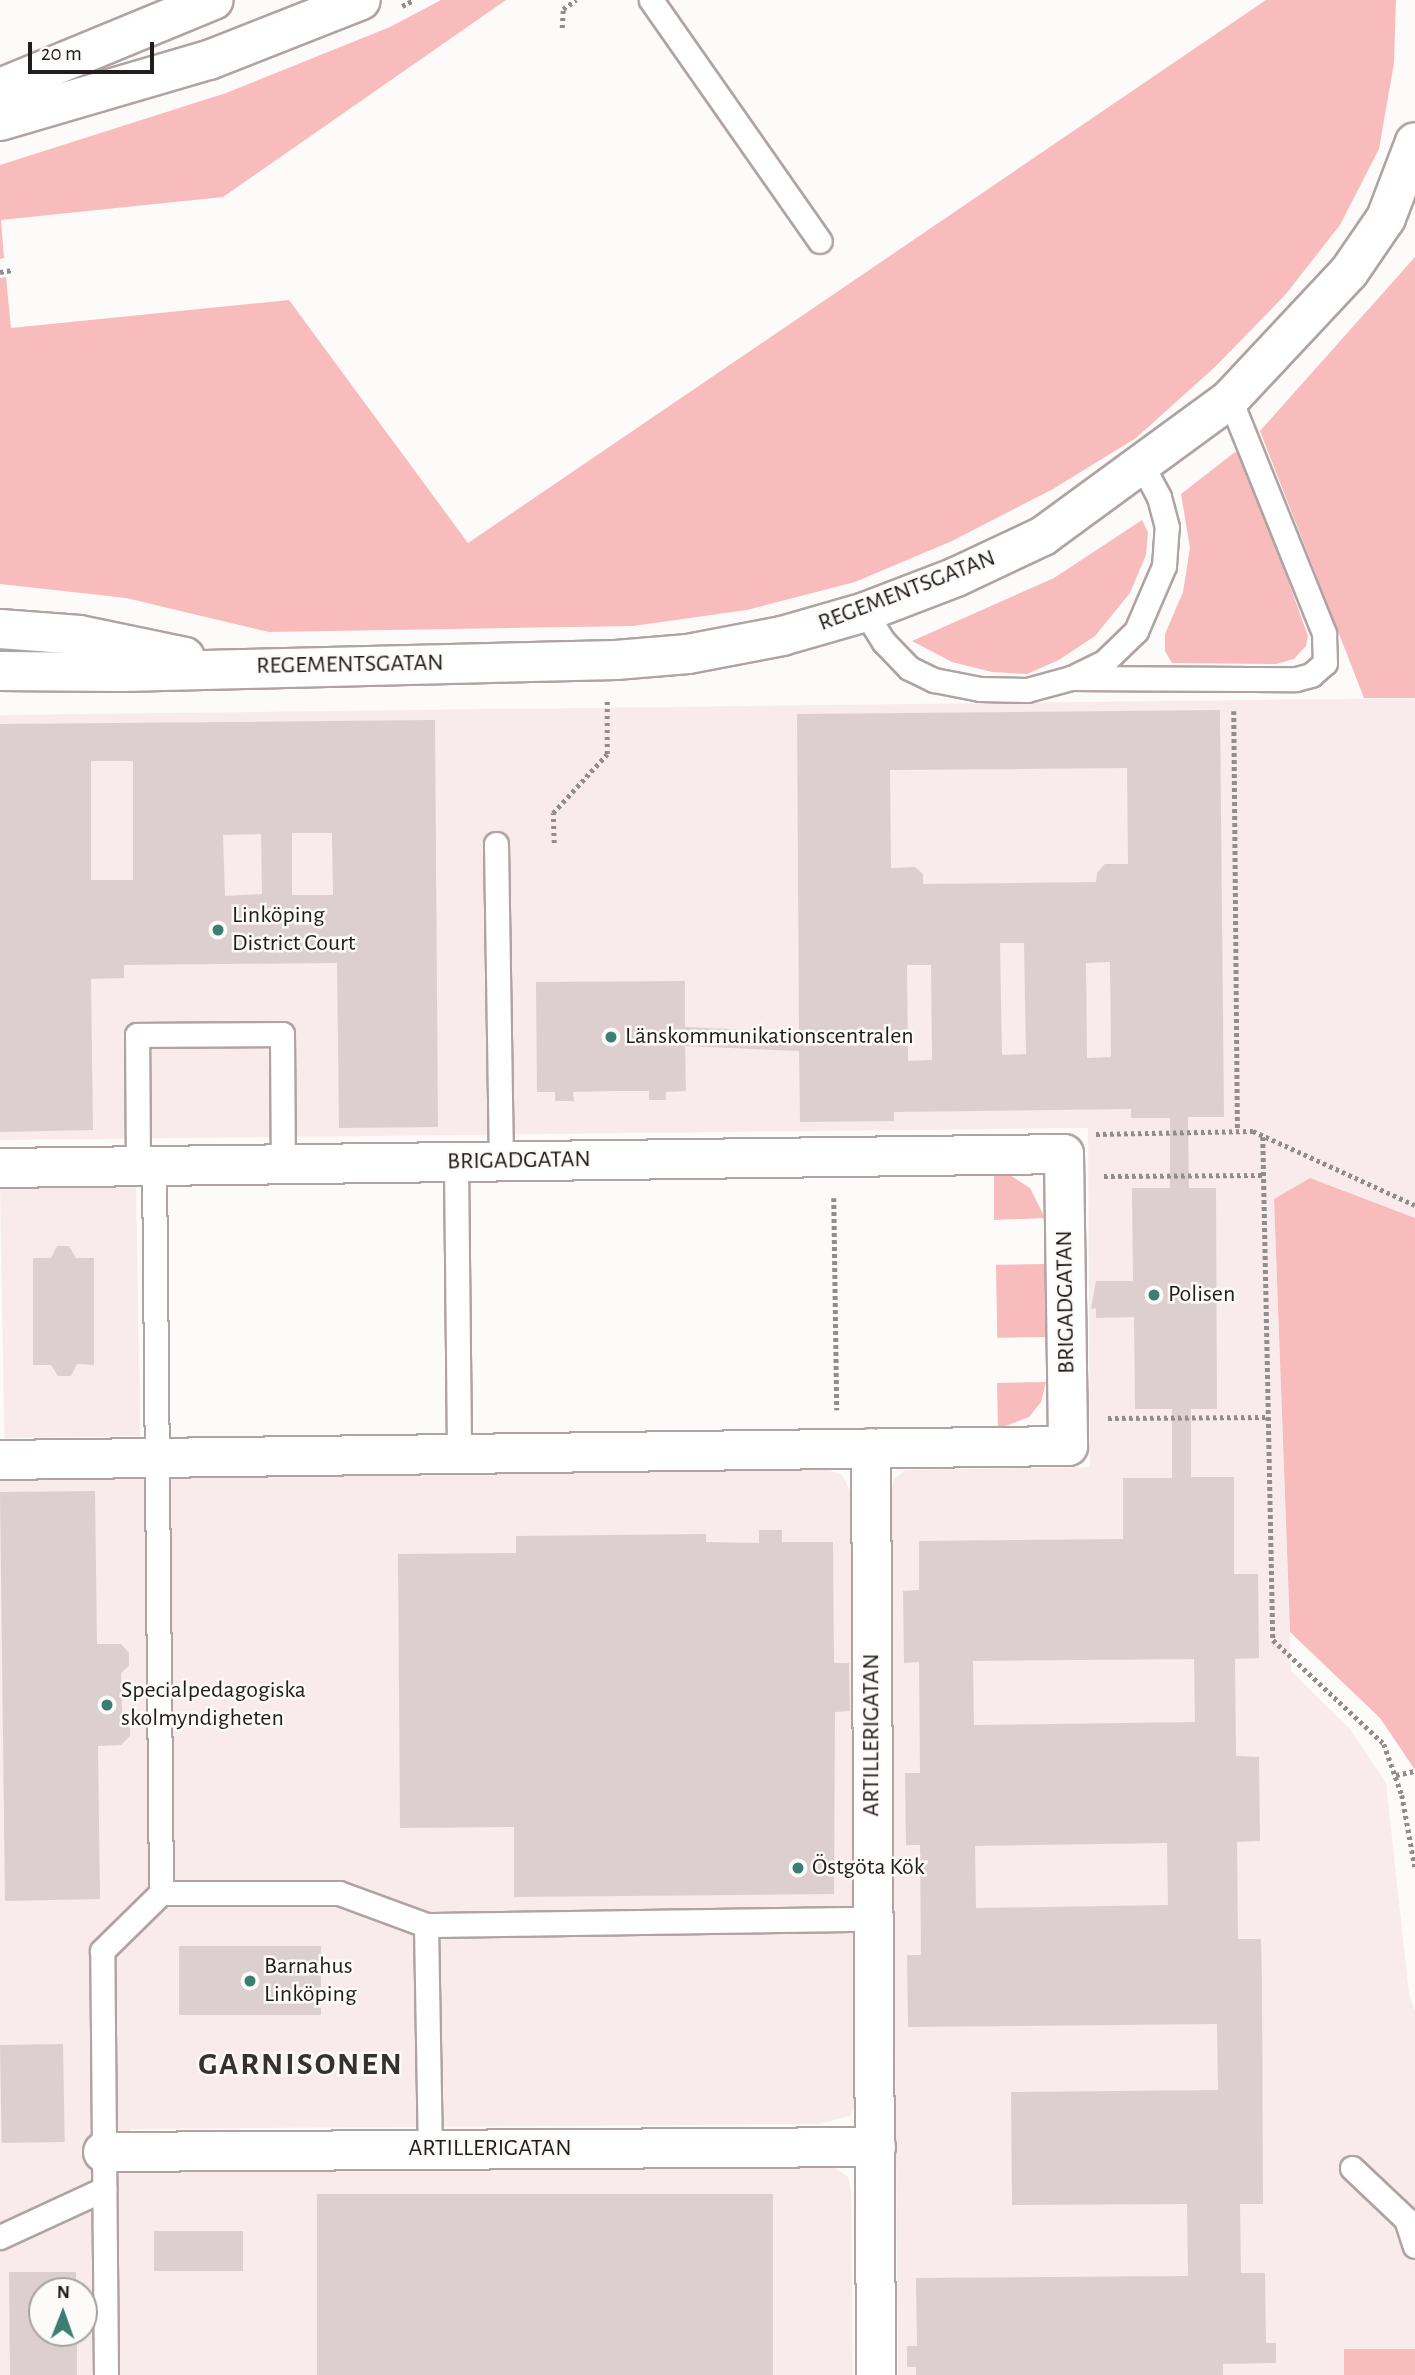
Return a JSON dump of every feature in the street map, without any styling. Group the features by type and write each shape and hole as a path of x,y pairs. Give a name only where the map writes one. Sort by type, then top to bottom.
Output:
{"street":[{"path":"0,88 214,0"},
{"path":"0,121 209,60 361,0"},
{"name":"REGEMENTSGATAN","path":"0,671 122,672 217,667 616,660 688,654 782,636 865,612 956,577 1043,536 1143,467 1230,399 1349,272 1386,218 1415,142"},
{"name":"REGEMENTSGATAN","path":"0,629 80,635 160,649 217,667"},
{"name":"BRIGADGATAN","path":"0,1168 833,1157 1064,1165 1068,1418 1068,1446 0,1460"},
{"name":"ARTILLERIGATAN","path":"855,1448 873,1919 876,2375"},
{"name":"ARTILLERIGATAN","path":"103,2170 430,2149 876,2147"}],"lane":[{"path":"651,0 820,241"},
{"path":"1071,678 1234,679 1311,675 1325,663 1326,649 1287,534 1230,399"},
{"path":"865,612 884,642 909,668 934,680 981,690 1027,690 1071,678 1104,662 1136,631 1164,566 1167,527 1159,497 1143,467"},
{"path":"496,844 501,1161"},
{"path":"161,1893 155,1458 146,1166 137,1035 282,1034 283,1164"},
{"path":"456,1162 459,1454"},
{"path":"106,2375 102,1951 161,1893 339,1893 426,1925 873,1919"},
{"path":"426,1925 430,2149"},
{"path":"1352,2168 1406,2219 1415,2246"},
{"path":"0,2237 103,2170"}],"path":[{"path":"562,28 563,9 576,0"},
{"path":"0,272 13,270"},
{"path":"1234,679 1238,1130"},
{"path":"595,696 617,695"},
{"path":"554,843 553,813 607,754 607,696"},
{"path":"1064,1165 1099,1133 1238,1130 1263,1137 1415,1205"},
{"path":"1263,1137 1273,1640 1384,1744 1396,1774 1415,1867"},
{"path":"833,1157 855,1448"},
{"path":"1064,1165 1264,1175"},
{"path":"1068,1418 1268,1417"},
{"path":"1396,1774 1415,1771"}],"shaded area":[{"path":"441,0 506,0 223,197 1,220 4,258 0,259 0,165 226,93 390,27"},
{"path":"1266,0 1396,0 1394,63 1379,149 1340,225 1286,294 1215,367 1136,438 1053,489 952,541 855,582 747,610 633,626 269,632 126,598 0,584 0,278 6,277 11,328 289,300 468,543"},
{"path":"1415,257 1415,698 1364,698 1260,431"},
{"path":"1235,452 1243,455 1308,636 1306,646 1294,659 1276,664 1172,663 1165,651 1165,634 1183,592 1190,548 1181,494"},
{"path":"1142,520 1148,532 1146,555 1130,593 1095,636 1059,660 1027,674 992,672 952,662 912,641 1054,578"},
{"path":"1415,698 1415,1218 1310,1178 1274,1200 1291,1671 1350,1729 1386,1783 1409,1994 1415,2011 1415,2349 1344,2350 1344,2375 898,2375 890,1496 894,1479 905,1470 1090,1467 1088,1128 0,1140 0,715"},
{"path":"994,1173 1010,1175 1030,1188 1045,1218 994,1220"},
{"path":"1310,1178 1415,1218 1415,1770 1380,1718 1290,1632 1274,1199"},
{"path":"136,1185 140,1436 4,1438 0,1187"},
{"path":"1045,1264 1046,1337 997,1338 996,1265"},
{"path":"1046,1382 1041,1402 1029,1417 998,1429 997,1383"},
{"path":"829,1470 842,1475 854,1499 857,2103 850,2116 819,2124 131,2129 131,2165 829,2164 848,2177 851,2191 853,2375 0,2375 0,1477"},
{"path":"1344,2349 1415,2349 1415,2375 1344,2375"}],"building":[{"path":"1220,710 1224,1117 1188,1117 1189,1188 1216,1188 1217,1409 1191,1409 1191,1477 1234,1477 1234,1574 1258,1574 1259,1658 1235,1659 1236,1756 1259,1757 1260,1841 1237,1842 1238,1939 1261,1939 1262,1983 1263,2204 1240,2204 1241,2273 1265,2273 1266,2343 1276,2343 1276,2363 1223,2364 1223,2375 916,2375 916,2367 907,2367 907,2346 917,2346 916,2278 1188,2276 1187,2204 1012,2205 1011,2092 1218,2090 1217,2024 908,2027 907,1955 921,1955 920,1845 906,1845 905,1773 920,1773 919,1662 904,1663 903,1591 919,1590 919,1541 1123,1539 1123,1478 1172,1478 1172,1409 1135,1409 1134,1317 1096,1318 1096,1308 1091,1309 1096,1281 1133,1281 1132,1188 1170,1188 1170,1118 1131,1118 1131,1109 894,1112 894,1121 800,1122 799,1051 685,1046 686,1091 666,1092 666,1100 649,1100 649,1091 573,1092 574,1101 555,1101 555,1092 537,1092 536,982 685,981 685,1027 799,1032 797,714","holes":["1127,768 1128,864 1105,864 1097,873 1096,882 923,884 923,874 915,867 891,868 890,770","1000,943 1024,943 1026,1054 1002,1055","1110,962 1111,1057 1087,1058 1086,963","907,965 931,965 932,1060 908,1061","1194,1659 1195,1722 974,1725 973,1661","1167,1843 1168,1905 976,1908 975,1846"]},
{"name":"Linköping District Court","path":"435,720 438,1127 339,1128 337,963 124,965 124,978 91,979 93,1130 0,1132 0,724","holes":["91,761 133,761 133,880 91,880","292,833 332,833 333,895 292,895","261,834 262,894 225,896 223,835"]},
{"path":"57,1246 69,1246 76,1258 94,1258 94,1365 77,1364 71,1376 58,1376 51,1365 33,1365 33,1258 51,1258"},
{"path":"95,1491 97,1644 121,1644 129,1653 129,1666 121,1673 122,1715 130,1724 130,1736 121,1745 98,1746 100,1899 5,1901 0,1492"},
{"path":"759,1530 782,1530 782,1542 833,1542 834,1663 849,1663 850,1711 835,1712 834,1894 514,1897 514,1827 400,1828 398,1554 516,1553 516,1536 706,1534 706,1542 759,1543"},
{"name":"Barnahus Linköping","path":"179,1946 321,1946 321,2015 179,2015"},
{"path":"63,2044 65,2142 2,2143 0,2045"},
{"path":"317,2194 773,2194 773,2375 317,2375"},
{"path":"154,2231 243,2231 243,2271 154,2271"},
{"path":"9,2272 76,2272 76,2277 28,2277 28,2347 77,2347 77,2375 10,2375"}],"place":[{"name":"Linköping District Court","path":"218,930"},
{"name":"Länskommunikationscentralen","path":"611,1037"},
{"name":"Polisen","path":"1154,1295"},
{"name":"Specialpedagogiska skolmyndigheten","path":"107,1705"},
{"name":"Östgöta Kök","path":"798,1868"},
{"name":"Barnahus Linköping","path":"250,1981"}],"district":[{"name":"GARNISONEN","path":"301,2064"}]}
